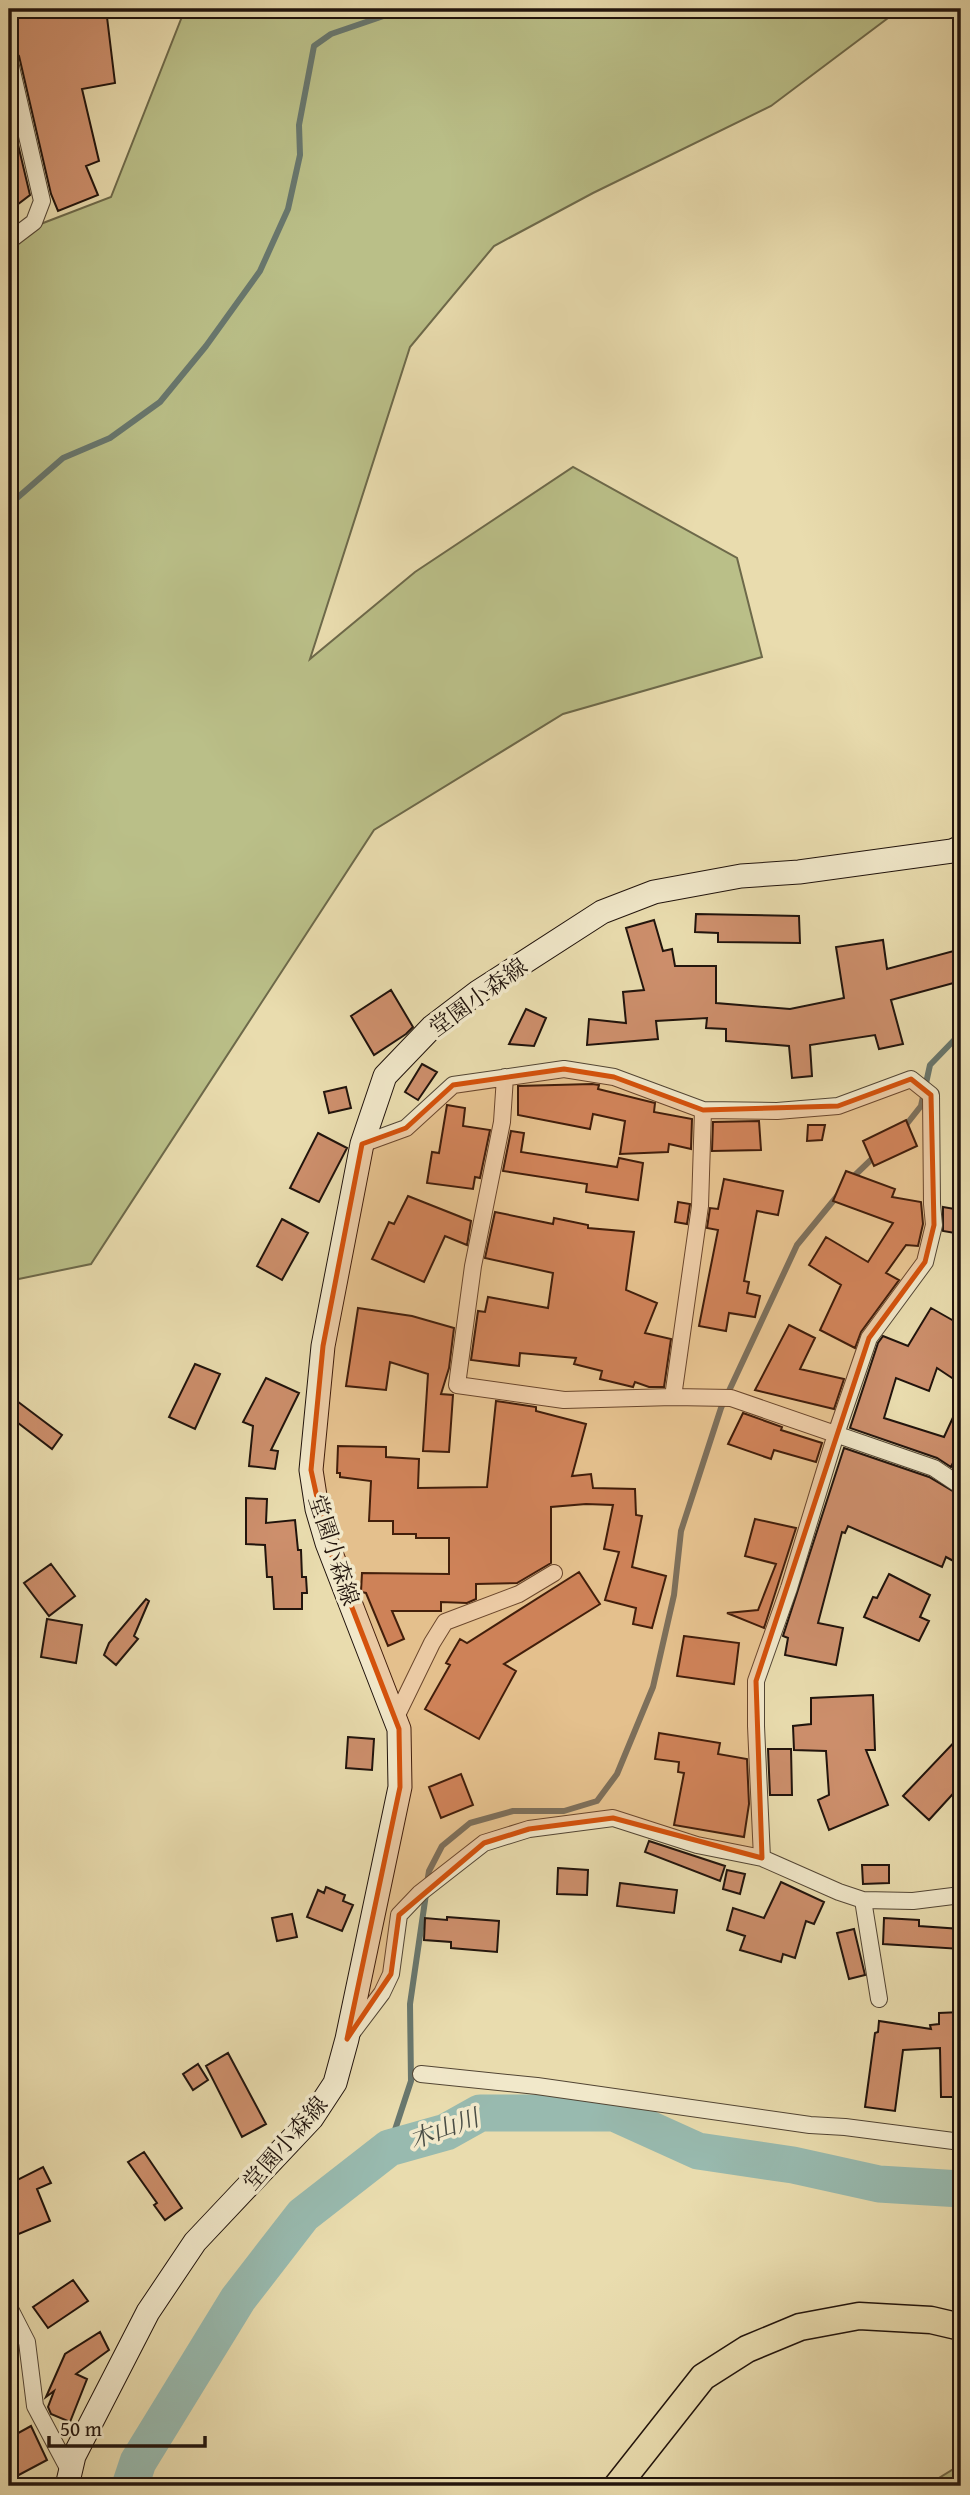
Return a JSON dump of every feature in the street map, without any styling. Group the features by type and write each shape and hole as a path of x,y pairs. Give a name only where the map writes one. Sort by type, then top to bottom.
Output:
{"main road":[{"name":"堂園小森線","path":"66,2482 148,2312 195,2242 312,2118 335,2083 347,2039 400,1787 399,1729 327,1543 317,1509 311,1470 323,1346 362,1144 385,1076 432,1027 478,992 602,912 654,892 729,878 799,872 952,851 961,847"},
{"path":"617,2486 703,2377 747,2349 800,2327 859,2316 931,2320 961,2327"}],"street":[{"path":"9,58 42,201 34,222 9,241"},
{"path":"362,1144 406,1128 453,1085 565,1069 614,1077 704,1110 777,1111 838,1106 911,1079 931,1095 934,1225 925,1262 869,1338 836,1434 789,1588 756,1681 762,1858"},
{"path":"505,1077 502,1122 473,1266 457,1385 564,1400 732,1398 934,1468 961,1486"},
{"path":"673,1397 701,1206 704,1110"},
{"path":"395,1719 445,1622 519,1594 554,1573"},
{"path":"347,2039 382,1993 391,1974 399,1915 420,1893 484,1843 529,1829 613,1818 696,1845 762,1858 863,1900 913,1902 961,1895"},
{"path":"863,1900 879,1998"},
{"path":"421,2074 537,2086 961,2142"},
{"path":"9,2307 27,2342 35,2406 66,2482"}],"highlighted area":[{"path":"564,1069 614,1077 703,1110 838,1106 911,1079 931,1095 934,1225 925,1262 869,1338 756,1681 762,1858 613,1818 529,1829 484,1843 399,1915 391,1974 347,2039 400,1787 399,1729 327,1543 311,1470 323,1346 362,1144 406,1128 453,1085"}],"green space":[{"path":"185,9 900,9 771,106 593,193 494,246 410,347 310,659 415,572 573,467 737,558 762,657 563,714 374,830 91,1264 9,1281 9,248 38,225 111,197"},
{"path":"961,2468 961,2486 926,2486 952,2470"}],"building":[{"path":"9,9 106,9 115,83 82,89 99,161 86,166 98,195 58,211 51,194 19,56 13,49"},
{"path":"9,115 30,195 9,211"},
{"path":"696,914 799,916 800,943 718,942 718,933 695,932"},
{"path":"654,920 663,951 672,949 675,966 716,966 716,1003 790,1009 844,998 836,947 883,940 887,969 961,949 961,981 891,1000 903,1044 879,1049 875,1035 810,1045 812,1076 792,1078 789,1046 726,1041 726,1029 706,1028 707,1018 656,1021 658,1039 587,1045 589,1019 626,1023 623,992 644,990 626,928"},
{"path":"391,990 413,1027 374,1055 351,1016"},
{"path":"526,1009 546,1018 534,1046 509,1044"},
{"path":"422,1064 437,1072 418,1100 405,1092"},
{"path":"599,1085 598,1089 655,1103 654,1112 692,1119 691,1149 669,1144 668,1152 620,1154 625,1121 593,1114 590,1129 518,1115 518,1086"},
{"path":"346,1087 351,1108 329,1113 324,1092"},
{"path":"447,1105 465,1108 463,1126 490,1130 480,1178 475,1177 473,1189 427,1183 432,1152 439,1153"},
{"path":"906,1120 917,1146 874,1166 863,1141"},
{"path":"759,1121 761,1150 712,1151 713,1122"},
{"path":"808,1125 825,1125 822,1140 807,1141"},
{"path":"511,1131 524,1133 521,1152 617,1167 619,1158 643,1163 638,1200 586,1192 587,1184 503,1171"},
{"path":"318,1133 347,1148 319,1202 290,1188"},
{"path":"846,1171 895,1189 892,1197 921,1202 923,1224 918,1246 906,1245 886,1273 899,1280 861,1332 855,1348 820,1330 841,1285 809,1265 826,1237 868,1262 893,1223 833,1201"},
{"path":"724,1179 783,1191 778,1215 757,1211 744,1281 749,1282 747,1293 760,1296 755,1317 729,1313 726,1331 699,1326 718,1230 707,1228 710,1208 718,1209"},
{"path":"408,1196 471,1221 467,1245 445,1236 424,1282 372,1259 389,1222 394,1224"},
{"path":"678,1202 690,1204 687,1224 675,1222"},
{"path":"943,1207 961,1210 961,1234 943,1231"},
{"path":"495,1212 553,1224 554,1218 588,1225 588,1228 634,1232 626,1290 657,1303 645,1333 671,1339 664,1387 649,1387 635,1382 633,1387 600,1379 602,1371 574,1364 576,1358 520,1353 519,1366 471,1360 478,1311 485,1312 488,1297 548,1308 553,1273 485,1258"},
{"path":"282,1219 308,1233 282,1280 257,1266"},
{"path":"358,1308 412,1316 454,1328 449,1368 441,1394 453,1395 449,1452 423,1451 428,1374 390,1362 386,1390 346,1386"},
{"path":"931,1308 961,1325 961,1384 937,1368 929,1391 896,1378 884,1418 944,1437 961,1400 961,1446 951,1467 937,1458 850,1428 878,1343 883,1336 908,1346"},
{"path":"789,1325 815,1338 800,1369 844,1379 834,1409 755,1390"},
{"path":"195,1364 220,1374 195,1429 169,1417"},
{"path":"266,1378 299,1393 271,1450 278,1451 275,1469 249,1466 253,1426 243,1422"},
{"path":"9,1395 62,1435 52,1449 9,1416"},
{"path":"496,1401 536,1407 536,1411 586,1424 572,1476 591,1474 593,1488 635,1489 636,1515 642,1516 632,1567 666,1576 652,1628 633,1624 636,1608 605,1600 619,1552 604,1549 613,1505 586,1504 551,1507 551,1563 517,1583 476,1584 476,1599 467,1603 441,1602 441,1611 392,1611 404,1639 388,1646 366,1593 361,1592 362,1573 449,1574 449,1538 416,1538 416,1534 393,1534 393,1521 369,1521 371,1481 340,1477 340,1473 337,1473 338,1446 386,1447 386,1457 419,1459 418,1488 487,1487"},
{"path":"743,1413 782,1427 781,1430 822,1443 816,1462 774,1450 771,1459 728,1444"},
{"path":"844,1448 929,1477 961,1496 961,1565 946,1557 942,1567 848,1526 845,1533 842,1532 818,1623 843,1628 836,1665 785,1655 788,1638 783,1636"},
{"path":"246,1498 267,1499 266,1523 295,1520 298,1550 301,1550 302,1577 306,1577 307,1593 302,1593 302,1609 274,1609 272,1577 267,1577 265,1545 246,1544"},
{"path":"755,1519 796,1528 764,1628 727,1613 758,1610 776,1564 745,1556"},
{"path":"51,1564 75,1596 49,1616 24,1583"},
{"path":"579,1572 600,1604 504,1664 516,1671 479,1739 425,1709 450,1665 446,1663 460,1639 467,1643"},
{"path":"889,1574 930,1595 920,1617 929,1621 919,1641 864,1617 873,1597 877,1598"},
{"path":"146,1599 149,1601 134,1636 138,1639 116,1665 104,1655 109,1643"},
{"path":"47,1619 82,1625 76,1663 41,1657"},
{"path":"684,1636 739,1643 734,1684 677,1676"},
{"path":"873,1695 875,1750 866,1750 888,1805 829,1830 818,1800 829,1795 826,1751 794,1750 793,1726 811,1724 811,1698"},
{"path":"659,1733 720,1743 718,1754 747,1759 749,1804 744,1837 674,1825 684,1773 678,1772 679,1762 655,1759"},
{"path":"961,1735 961,1785 929,1820 903,1796"},
{"path":"348,1737 374,1739 372,1770 346,1768"},
{"path":"768,1749 791,1749 792,1795 770,1795"},
{"path":"461,1774 473,1805 441,1818 429,1787"},
{"path":"649,1841 725,1866 720,1881 645,1852"},
{"path":"862,1865 889,1865 889,1883 863,1884"},
{"path":"558,1868 588,1870 587,1895 557,1894"},
{"path":"727,1870 745,1874 740,1894 723,1889"},
{"path":"781,1882 824,1902 814,1924 806,1921 795,1958 783,1954 781,1962 740,1950 745,1936 727,1930 733,1908 764,1918"},
{"path":"620,1883 677,1890 674,1913 617,1906"},
{"path":"326,1887 345,1895 343,1901 353,1905 342,1931 307,1917 318,1890 324,1893"},
{"path":"292,1914 297,1937 277,1941 272,1918"},
{"path":"447,1917 499,1921 497,1952 451,1948 451,1942 424,1940 425,1918 447,1920"},
{"path":"884,1918 919,1920 919,1926 961,1929 961,1949 883,1944"},
{"path":"854,1929 865,1975 849,1979 837,1933"},
{"path":"961,2012 961,2097 941,2097 940,2048 903,2050 895,2111 865,2107 879,2021 931,2029 930,2025 939,2024 939,2013"},
{"path":"228,2053 266,2124 242,2137 206,2066"},
{"path":"198,2064 208,2080 193,2090 183,2074"},
{"path":"144,2152 182,2208 165,2220 154,2205 157,2203 128,2162"},
{"path":"43,2167 51,2183 37,2189 50,2221 9,2238 9,2184"},
{"path":"73,2280 88,2301 48,2328 33,2307"},
{"path":"100,2332 109,2350 76,2374 87,2379 70,2422 51,2414 48,2407 54,2391 46,2397 65,2354"},
{"path":"31,2426 47,2460 15,2477 14,2474 9,2477 9,2438"}],"waterway":[{"path":"9,505 63,458 110,438 160,402 206,346 260,271 288,209 300,155 299,125 314,46 331,34 404,9"},
{"path":"902,1130 921,1106 930,1065 961,1033"},
{"path":"852,1178 877,1154"},
{"path":"427,1883 429,1871 442,1846 470,1823 513,1811 564,1811 597,1801 617,1774 653,1687 674,1595 681,1531 721,1408 797,1245 838,1195"},
{"path":"389,2148 411,2081 410,2004 426,1894"},
{"name":"木山川","path":"130,2486 138,2462 238,2299 303,2215 389,2148 446,2132 480,2113 614,2113 698,2151 793,2165 879,2184 961,2189"}]}
